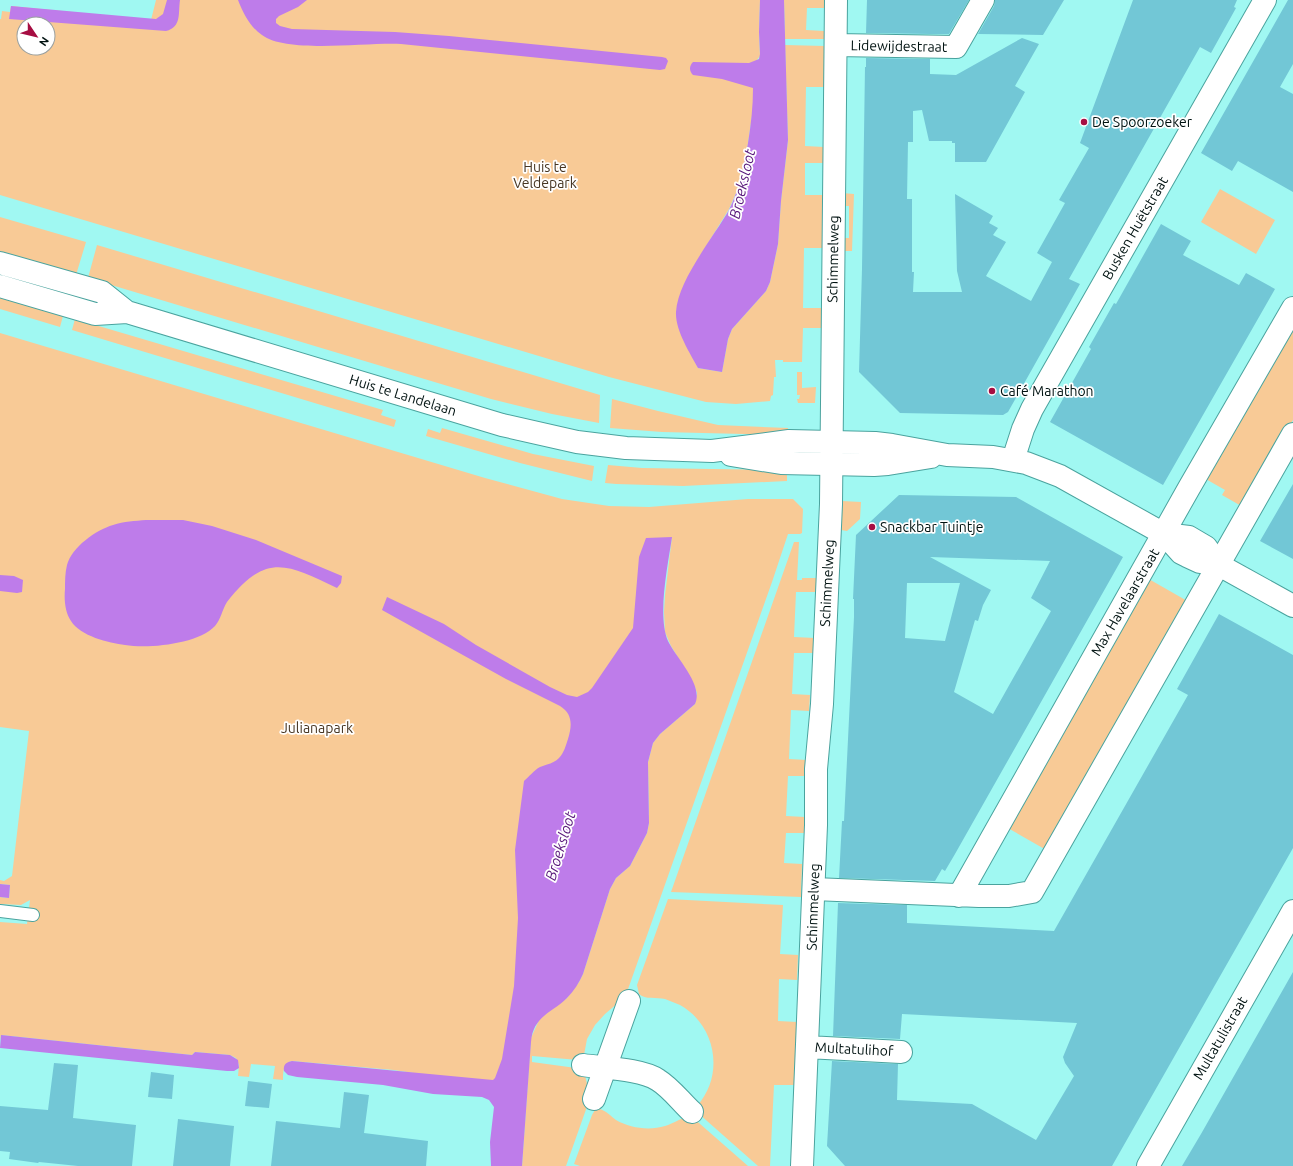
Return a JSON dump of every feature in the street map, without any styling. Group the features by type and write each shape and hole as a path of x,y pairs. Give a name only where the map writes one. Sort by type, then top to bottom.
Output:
{"street":[{"name":"Schimmelweg","path":"802,1166 814,889 816,769 822,704 830,540 836,0"},
{"name":"Lidewijdestraat","path":"836,45 956,47 983,0"},
{"name":"Busken Huëtstraat","path":"1013,460 1023,430 1032,410 1265,0"},
{"name":"Huis te Landelaan","path":"0,263 102,292 127,312"},
{"name":"Huis te Landelaan","path":"0,286 95,314 127,312 541,435 613,447 712,451"},
{"name":"Max Havelaarstraat","path":"959,896 1293,308"},
{"path":"814,889 959,896 995,896 1032,892 1293,434"},
{"path":"712,451 784,442 875,443 892,444 947,455 978,456 1013,460 1060,476 1164,534 1181,552 1187,556 1200,562 1219,564 1293,606"},
{"path":"712,451 781,463 831,464 882,464 947,455"},
{"name":"Multatulistraat","path":"1148,1166 1293,911"},
{"path":"594,1099 628,1001"},
{"name":"Multatulihof","path":"807,1047 900,1052"},
{"path":"583,1065 636,1072 652,1077 664,1084 692,1112"}],"lane":[{"path":"0,911 33,915"}],"green space":[{"name":"Huis te Veldepark","path":"156,0 760,0 760,56 756,61 753,88 753,109 744,170 740,184 729,209 697,261 683,288 678,326 698,368 722,372 728,339 732,329 766,291 770,282 778,244 788,140 785,45 825,46 825,87 806,87 805,146 824,147 823,163 805,163 805,195 823,195 822,248 804,248 803,308 822,308 821,328 803,328 802,362 783,362 783,360 775,360 776,377 774,377 773,395 771,396 770,401 736,404 706,402 609,377 0,195 0,19 2,11 10,12 11,6 151,20"},
{"path":"784,0 825,0 825,8 807,8 806,30 824,31 825,39 785,39"},
{"path":"1220,189 1275,220 1256,254 1201,222"},
{"path":"842,193 854,194 852,251 841,251 842,238 849,238 849,206 842,206"},
{"path":"0,217 86,242 76,275 0,252"},
{"path":"97,245 600,395 599,423 552,414 491,399 88,278"},
{"path":"0,297 63,316 60,327 0,309"},
{"path":"75,319 383,410 381,415 396,420 394,427 72,330"},
{"path":"1293,322 1293,420 1243,507 1222,495 1225,490 1204,478"},
{"name":"Julianapark","path":"0,333 485,478 562,499 609,506 649,507 748,499 793,499 803,509 802,533 788,534 627,992 619,1002 595,1025 587,1039 584,1055 578,1060 532,1056 532,1062 576,1068 585,1075 589,1093 589,1101 566,1166 522,1166 531,1038 539,1020 567,998 579,982 583,974 610,889 616,878 630,866 647,833 649,823 648,762 653,743 660,734 695,704 697,693 695,687 671,646 665,632 665,595 672,537 512,1088 394,1070 292,1061 285,1066 283,1071 283,1080 273,1079 275,1066 251,1064 249,1077 238,1076 239,1065 236,1058 230,1055 195,1052 192,1055 1,1035 0,1040 0,922 27,924 30,900 21,905 0,904 0,897 9,898 10,885 0,884 0,880 4,881 12,876 29,731 0,727"},
{"path":"797,372 802,372 802,388 816,387 815,403 798,403 797,399 799,399 800,395 797,395"},
{"path":"612,399 718,425 788,428 788,435 662,432 610,428"},
{"path":"442,428 533,454 594,466 592,481 520,463 426,436 428,429 440,433"},
{"path":"608,465 642,468 787,470 787,481 683,486 605,483"},
{"path":"842,501 861,502 860,519 847,531 841,530"},
{"path":"794,542 799,542 797,580 802,580 802,578 818,578 817,592 796,592 794,637 815,638 814,653 794,653 792,694 810,695 809,711 791,710 789,759 807,760 807,776 788,776 786,816 805,817 804,833 786,833 784,863 802,864 801,897 671,892"},
{"path":"1147,578 1189,602 1048,851 1006,827"},
{"path":"668,899 783,905 780,954 798,955 797,980 779,979 778,1021 797,1022 794,1085 774,1085 770,1166 758,1166 698,1113 697,1106 706,1094 711,1080 713,1066 709,1038 702,1025 692,1014 680,1005 662,998 648,998 639,994 637,985"},
{"path":"600,1109 621,1123 640,1128 659,1128 691,1116 748,1166 580,1166 574,1164 592,1115 595,1110"}],"water":[{"path":"167,0 180,0 177,23 171,29 166,31 56,23 56,16 16,16 16,20 9,19 11,6 156,19 163,14"},
{"path":"238,0 307,0 298,7 276,19 276,23 280,26 292,29 395,32 449,36 662,57 666,58 668,61 665,69 660,70 401,44 308,46 289,44 274,41 258,32 247,19"},
{"name":"Broeksloot","path":"760,0 784,0 788,140 778,244 770,282 766,291 732,329 728,339 722,372 698,368 680,334 676,319 676,312 678,300 689,273 729,210 739,185 752,116 753,88 722,79 693,75 690,68 693,62 749,63 759,59"},
{"path":"183,520 212,526 256,540 342,576 341,583 337,588 304,573 291,569 278,567 266,569 254,575 241,586 227,602 215,626 197,637 173,644 135,646 111,643 88,635 81,631 71,621 65,606 65,577 70,558 79,546 92,535 106,527 130,521"},
{"name":"Broeksloot","path":"672,537 664,590 663,618 668,641 693,680 697,697 695,704 660,734 653,743 648,762 649,823 647,833 630,866 616,878 610,889 583,974 572,993 544,1016 535,1026 531,1042 522,1166 491,1166 490,1142 494,1107 489,1100 482,1097 433,1094 383,1085 288,1075 284,1071 284,1067 287,1063 292,1061 493,1080 502,1059 514,986 518,918 515,850 524,781 538,768 552,763 559,758 565,749 571,725 567,713 560,706 506,679 382,610 387,597 444,624 476,645 550,687 567,695 577,697 588,692 592,688 633,628 639,557 646,538"},
{"path":"0,575 14,576 23,580 22,592 17,593 0,591"},
{"path":"0,884 10,885 9,898 0,897"},
{"path":"1,1035 192,1055 195,1052 230,1055 238,1060 239,1068 234,1071 227,1071 0,1048"}],"building":[{"path":"867,0 969,0 949,34 930,34 866,33"},
{"path":"995,0 1064,0 1043,35 978,34 994,6"},
{"path":"1133,0 1237,0 1234,7 1236,8 1211,53 1200,47 1069,279 1080,284 1008,412 1003,415 900,413 859,372 866,58 930,59 930,74 956,75 1022,38 1039,44 1015,86 1025,92 986,162 955,162 955,143 952,143 952,141 929,141 922,110 913,111 913,142 908,142 907,199 912,199 912,272 914,272 913,292 962,292 957,271 955,194 993,216 989,223 998,228 993,235 1006,242 986,276 1031,301 1052,262 1037,253 1065,203 1059,200 1089,148 1080,143"},
{"path":"1288,0 1293,0 1293,64 1280,87 1293,94 1293,192 1238,161 1232,171 1201,153"},
{"path":"1161,224 1191,241 1183,255 1239,285 1246,273 1275,289 1163,485 1050,422 1091,349 1089,347 1114,303 1116,304"},
{"path":"1293,484 1293,559 1260,541"},
{"path":"899,495 1016,497 1123,557 955,854 945,871 942,869 935,881 839,878 842,821 844,821 854,617 853,599 856,535","holes":["930,557 1050,561 1031,598 1051,611 993,714 954,692 975,620 978,621 983,605 991,590","907,583 960,583 945,641 905,638"]},
{"path":"1219,614 1293,655 1293,848 1112,1166 845,1166 827,1146 832,1061 898,1064 897,1100 972,1104 1036,1140 1074,1076 1065,1063 1063,1057 1077,1023 902,1014 900,1039 833,1036 838,903 907,905 907,923 1054,931 1188,695 1177,689"},
{"path":"1293,972 1293,1166 1182,1166 1201,1134"},
{"path":"54,1063 78,1065 73,1118 136,1125 132,1166 78,1166 38,1163 9,1159 10,1152 0,1151 0,1106 48,1110"},
{"path":"151,1072 174,1075 172,1099 148,1097"},
{"path":"248,1081 272,1084 269,1108 245,1106"},
{"path":"344,1092 369,1095 364,1133 428,1141 426,1166 271,1166 276,1121 340,1128"},
{"path":"178,1119 234,1126 230,1166 173,1166"}],"place":[{"name":"De Spoorzoeker","path":"1084,122"},
{"name":"Café Marathon","path":"992,391"},
{"name":"Snackbar Tuintje","path":"872,527"}]}
